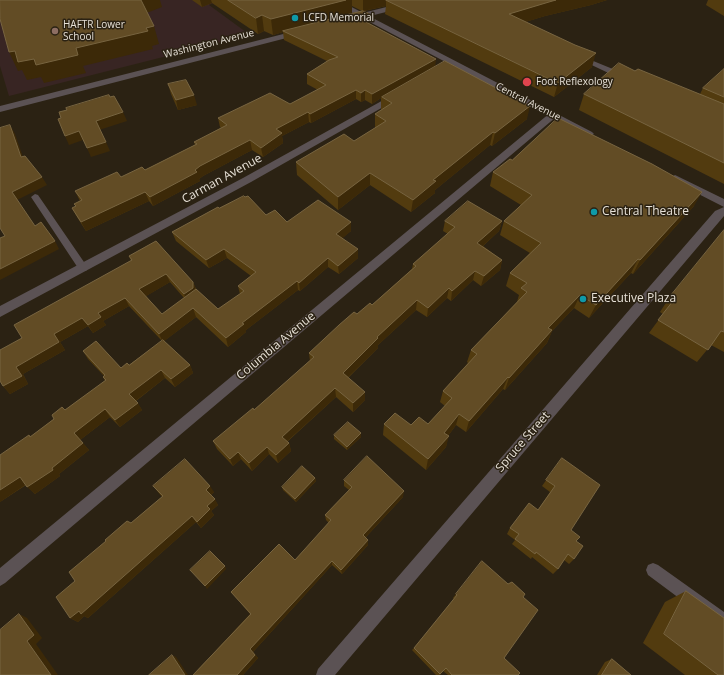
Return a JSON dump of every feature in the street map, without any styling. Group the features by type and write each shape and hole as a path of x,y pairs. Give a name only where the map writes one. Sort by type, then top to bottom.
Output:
{"street":[{"name":"Central Avenue","path":"332,0 601,140"},
{"path":"344,20 423,0"},
{"name":"Washington Avenue","path":"0,109 308,30"},
{"path":"439,71 453,63"},
{"name":"Carman Avenue","path":"0,312 247,180 405,91"},
{"name":"Columbia Avenue","path":"0,578 553,115"},
{"path":"669,175 724,203"},
{"name":"Spruce Street","path":"324,675 719,214 724,211"},
{"path":"653,570 724,621"}],"lane":[{"path":"573,55 629,79"},
{"path":"35,197 83,268"}],"shaded area":[{"path":"0,0 219,0 209,5 250,35 9,96 0,66"}],"building":[{"path":"0,0 141,0 154,26 146,28 148,31 76,48 78,55 36,65 34,59 18,62 15,51 9,52 0,19"},
{"path":"228,0 346,0 271,19 262,15 256,18"},
{"path":"386,0 556,0 509,14 575,45 596,53 558,83"},
{"path":"363,11 370,14 366,22 436,59 372,94 365,90 361,93 356,90 310,114 308,112 276,129 282,133 261,148 250,140 200,166 195,170 197,172 150,197 145,192 81,222 72,208 76,206 74,204 82,200 75,191 117,172 121,177 142,167 145,170 197,144 194,142 227,125 218,118 270,93 290,104 326,85 307,74 329,60 338,57 283,31"},
{"path":"445,61 530,106 495,133 493,132 433,180 436,181 413,200 370,173 338,197 296,162 344,134 354,141 386,121 375,114 392,103 382,97"},
{"path":"619,63 635,71 638,69 724,104 724,163 584,94"},
{"path":"724,69 724,97 703,88"},
{"path":"186,80 194,95 176,100 168,84"},
{"path":"109,95 110,97 114,96 123,112 96,121 106,142 87,148 79,131 65,136 58,119 61,118 59,112 67,110 66,108"},
{"path":"558,118 652,164 702,192 640,260 638,259 596,305 580,295 548,328 552,330 469,421 459,414 444,433 449,436 428,459 384,424 395,413 411,425 419,417 428,424 452,398 443,391 477,354 471,350 527,292 521,288 527,283 510,273 541,243 504,221 532,195 493,172 510,159 512,160"},
{"path":"10,125 21,157 25,156 42,177 12,192 35,226 41,222 55,241 0,269 0,238 5,236 0,228 0,128"},
{"path":"244,196 248,196 266,215 275,210 287,222 318,200 351,222 336,234 358,249 338,266 328,258 299,283 297,281 242,323 244,324 226,338 193,308 159,334 125,298 98,313 101,317 88,325 82,318 54,334 59,342 16,367 22,376 3,386 0,381 0,350 22,338 14,325 132,260 129,256 156,241 193,282 193,288 184,294 166,274 139,289 162,314 196,289 218,309 244,291 238,286 256,272 224,249 206,260 172,232 218,207 219,208"},
{"path":"468,201 502,221 477,243 502,260 484,276 475,271 452,291 449,288 428,308 417,300 377,337 378,338 343,373 365,392 353,403 335,388 282,437 289,443 276,455 267,447 249,463 238,452 230,459 213,441 253,408 254,410 314,357 309,353 354,312 357,314 370,303 372,305 416,266 413,264 455,227 445,221"},
{"path":"724,230 724,332 721,331 708,350 658,320 673,301 669,298"},
{"path":"163,340 190,365 171,379 161,370 129,394 138,403 115,420 105,409 74,433 83,443 52,468 53,470 27,487 20,477 0,490 0,455 29,435 30,437 54,419 52,415 62,407 65,410 106,380 103,377 105,375 83,351 96,341 121,368 127,363 129,365"},
{"path":"348,422 361,433 347,447 334,435"},
{"path":"367,456 404,491 363,535 368,540 341,570 332,561 250,649 255,655 237,675 193,675 251,614 231,592 279,544 295,560 331,520 325,515 352,487 344,480"},
{"path":"562,458 600,485 571,530 580,537 576,541 583,546 574,559 568,554 558,569 536,552 535,554 515,539 519,534 510,528 529,503 538,510 555,486 546,480"},
{"path":"185,459 210,486 206,490 215,499 207,506 210,509 197,522 192,516 81,614 79,611 70,618 56,597 75,581 69,572 127,521 131,523 163,496 153,486"},
{"path":"302,466 315,478 295,499 282,487"},
{"path":"210,551 225,566 205,586 190,570"},
{"path":"482,561 508,584 512,582 525,594 523,597 538,610 504,658 520,673 518,675 452,675 446,668 440,674 414,648 457,595 456,594"},
{"path":"686,591 724,618 724,675 718,675 664,634"},
{"path":"19,614 34,635 27,641 51,675 0,675 0,630"},
{"path":"172,655 185,675 149,675"},
{"path":"612,659 631,675 602,675"}],"place":[{"name":"LCFD Memorial","path":"295,18"},
{"name":"HAFTR Lower School","path":"55,31"},
{"name":"Foot Reflexology","path":"527,82"},
{"name":"Central Theatre","path":"594,212"},
{"name":"Executive Plaza","path":"583,299"}]}
